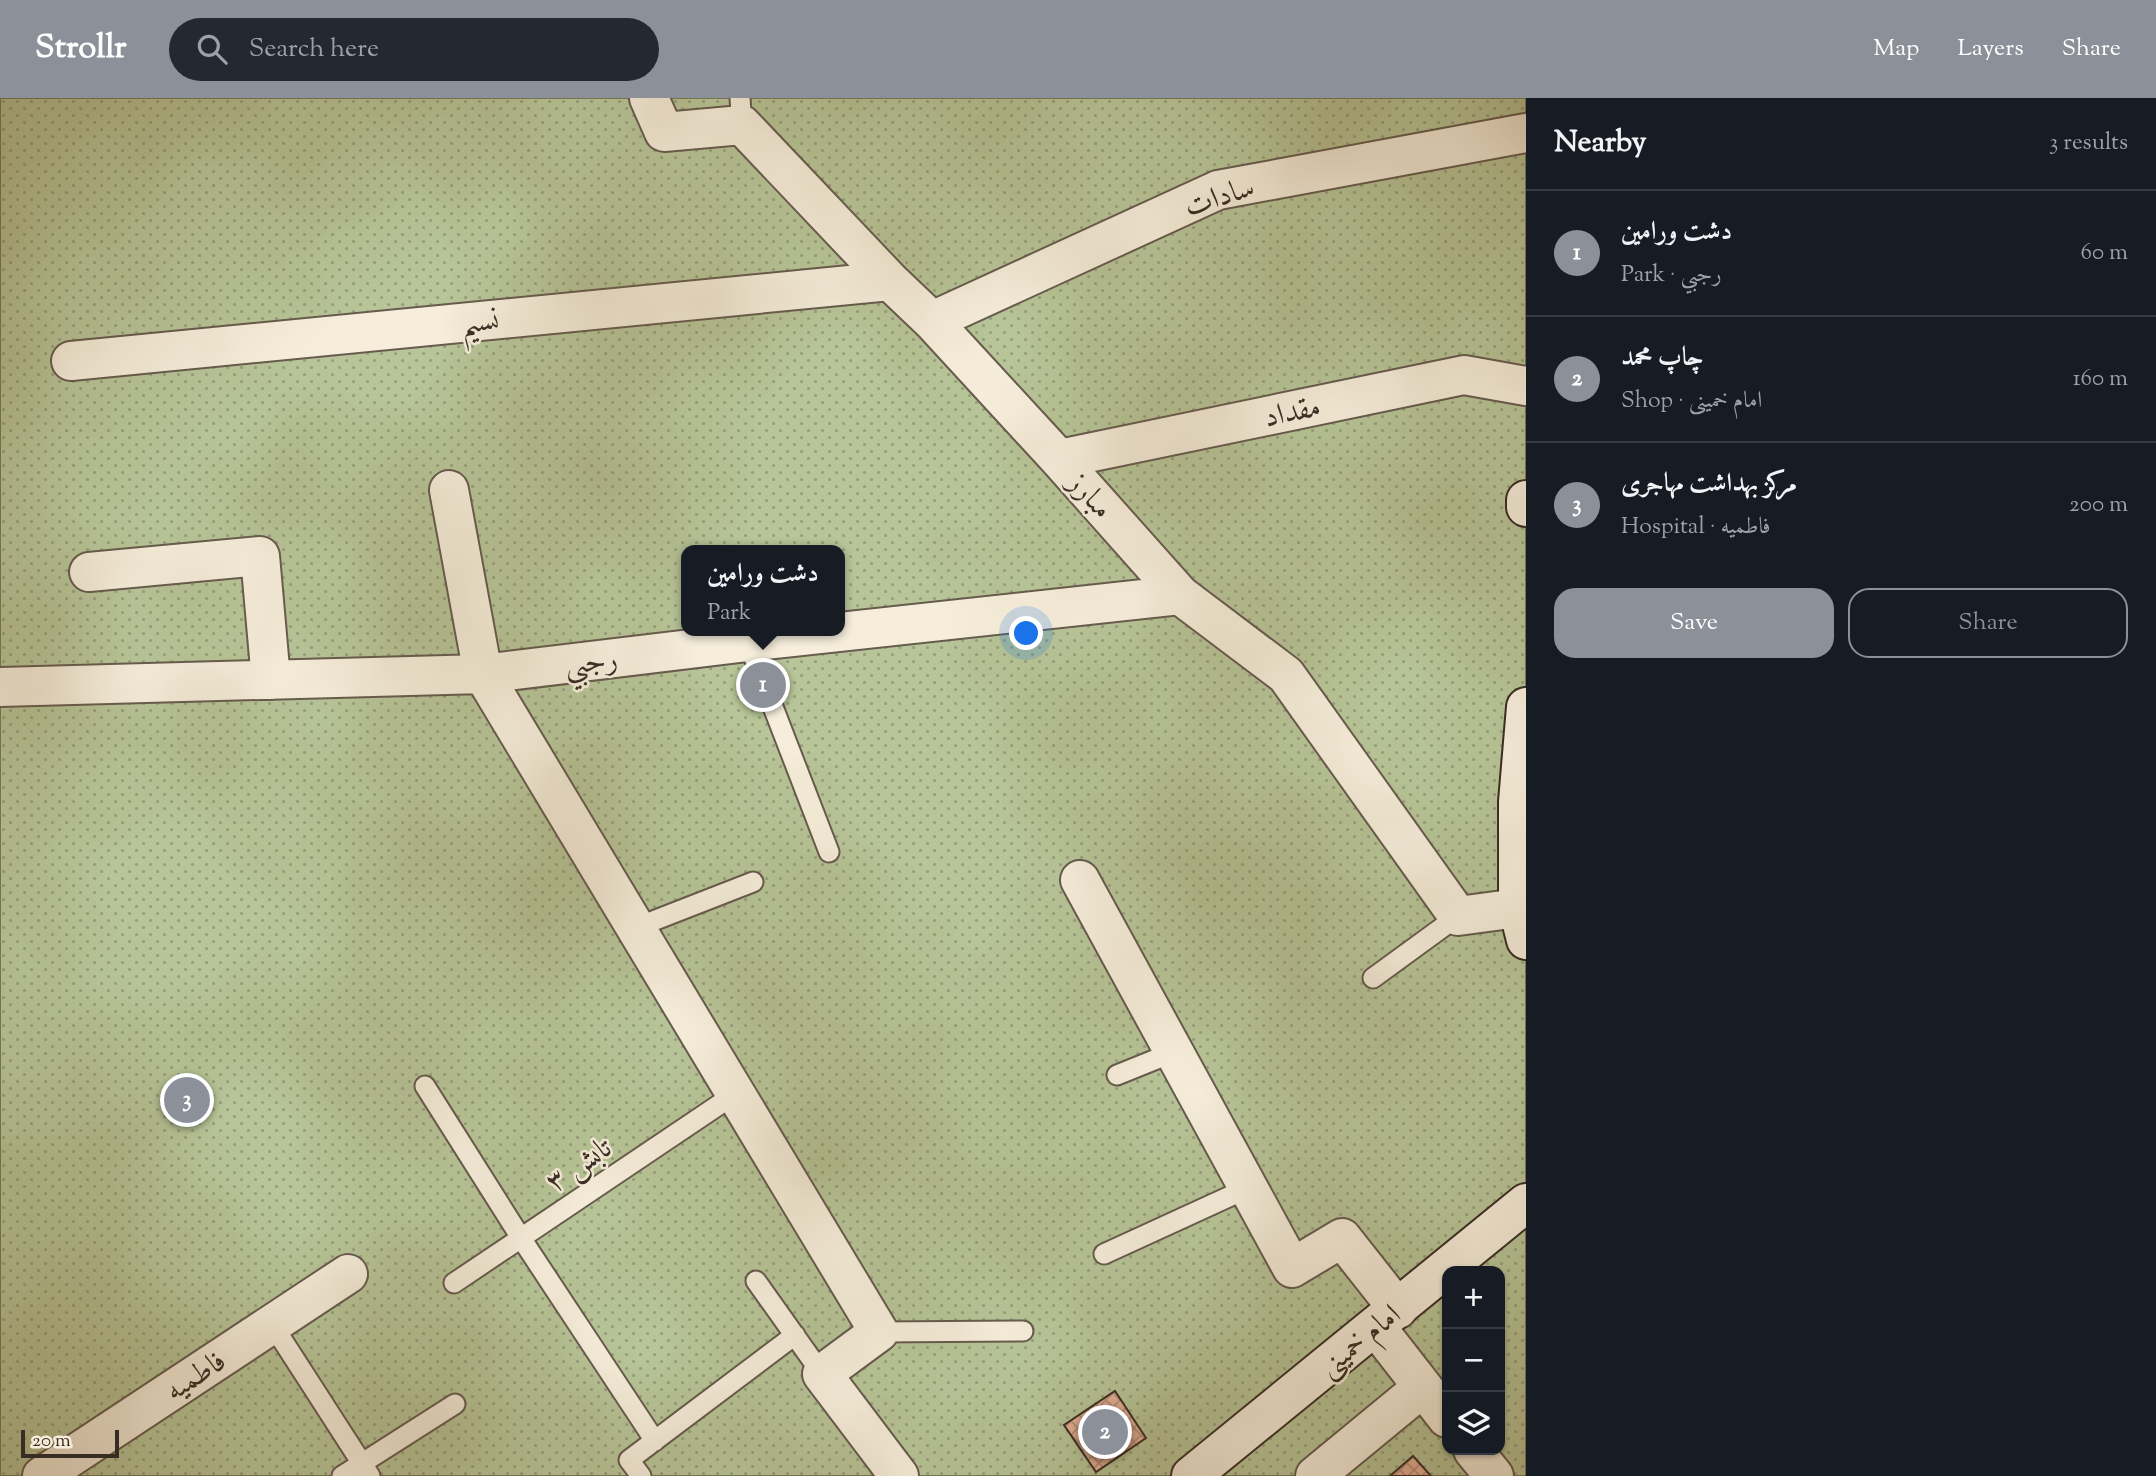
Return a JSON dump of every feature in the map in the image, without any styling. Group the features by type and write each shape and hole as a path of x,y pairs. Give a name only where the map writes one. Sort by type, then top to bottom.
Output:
{"street":[{"name":"مبارز","path":"649,98 664,132 741,112 890,281 932,321 1059,458 1180,595 1286,675 1458,916"},
{"name":"سادات","path":"932,321 1218,190 1526,133"},
{"name":"نسيم","path":"71,361 890,281"},
{"name":"مقداد","path":"1059,458 1464,375 1526,386"},
{"path":"449,490 483,674 879,1332 822,1374 900,1476"},
{"path":"1526,500 1526,507"},
{"path":"89,572 260,556 271,680"},
{"name":"رجبي","path":"845,631 1180,595"},
{"name":"رجبي","path":"0,687 483,674 803,636"},
{"path":"1458,916 1522,924 1518,802 1526,707"},
{"path":"1080,880 1292,1268 1342,1238 1423,1387 1442,1412"},
{"name":"امام خمینی","path":"1191,1476 1526,1203"},
{"name":"فاطميه","path":"42,1476 348,1274"},
{"path":"1315,1476 1423,1387"},
{"path":"1477,1455 1494,1476"}],"lane":[{"path":"748,642 829,852"},
{"path":"635,928 753,882"},
{"path":"1373,978 1458,916"},
{"path":"1117,1075 1174,1052"},
{"path":"425,1086 655,1441"},
{"name":"تابش ۳","path":"454,1283 735,1094"},
{"path":"1104,1254 1248,1188"},
{"path":"757,1281 822,1374"},
{"path":"272,1324 366,1470"},
{"path":"879,1332 1023,1331"},
{"path":"641,1476 629,1460 795,1335"},
{"path":"342,1476 366,1470 455,1404"}],"green space":[{"path":"0,98 1526,98 1526,1476 0,1476"}],"building":[{"path":"1115,1391 1146,1438 1096,1472 1064,1425"},
{"path":"1413,1456 1431,1476 1390,1476"}],"place":[{"name":"دشت ورامین","path":"763,685"},
{"name":"مرکز بهداشت مهاجری","path":"187,1100"},
{"name":"چاپ محمد","path":"1105,1432"}]}
